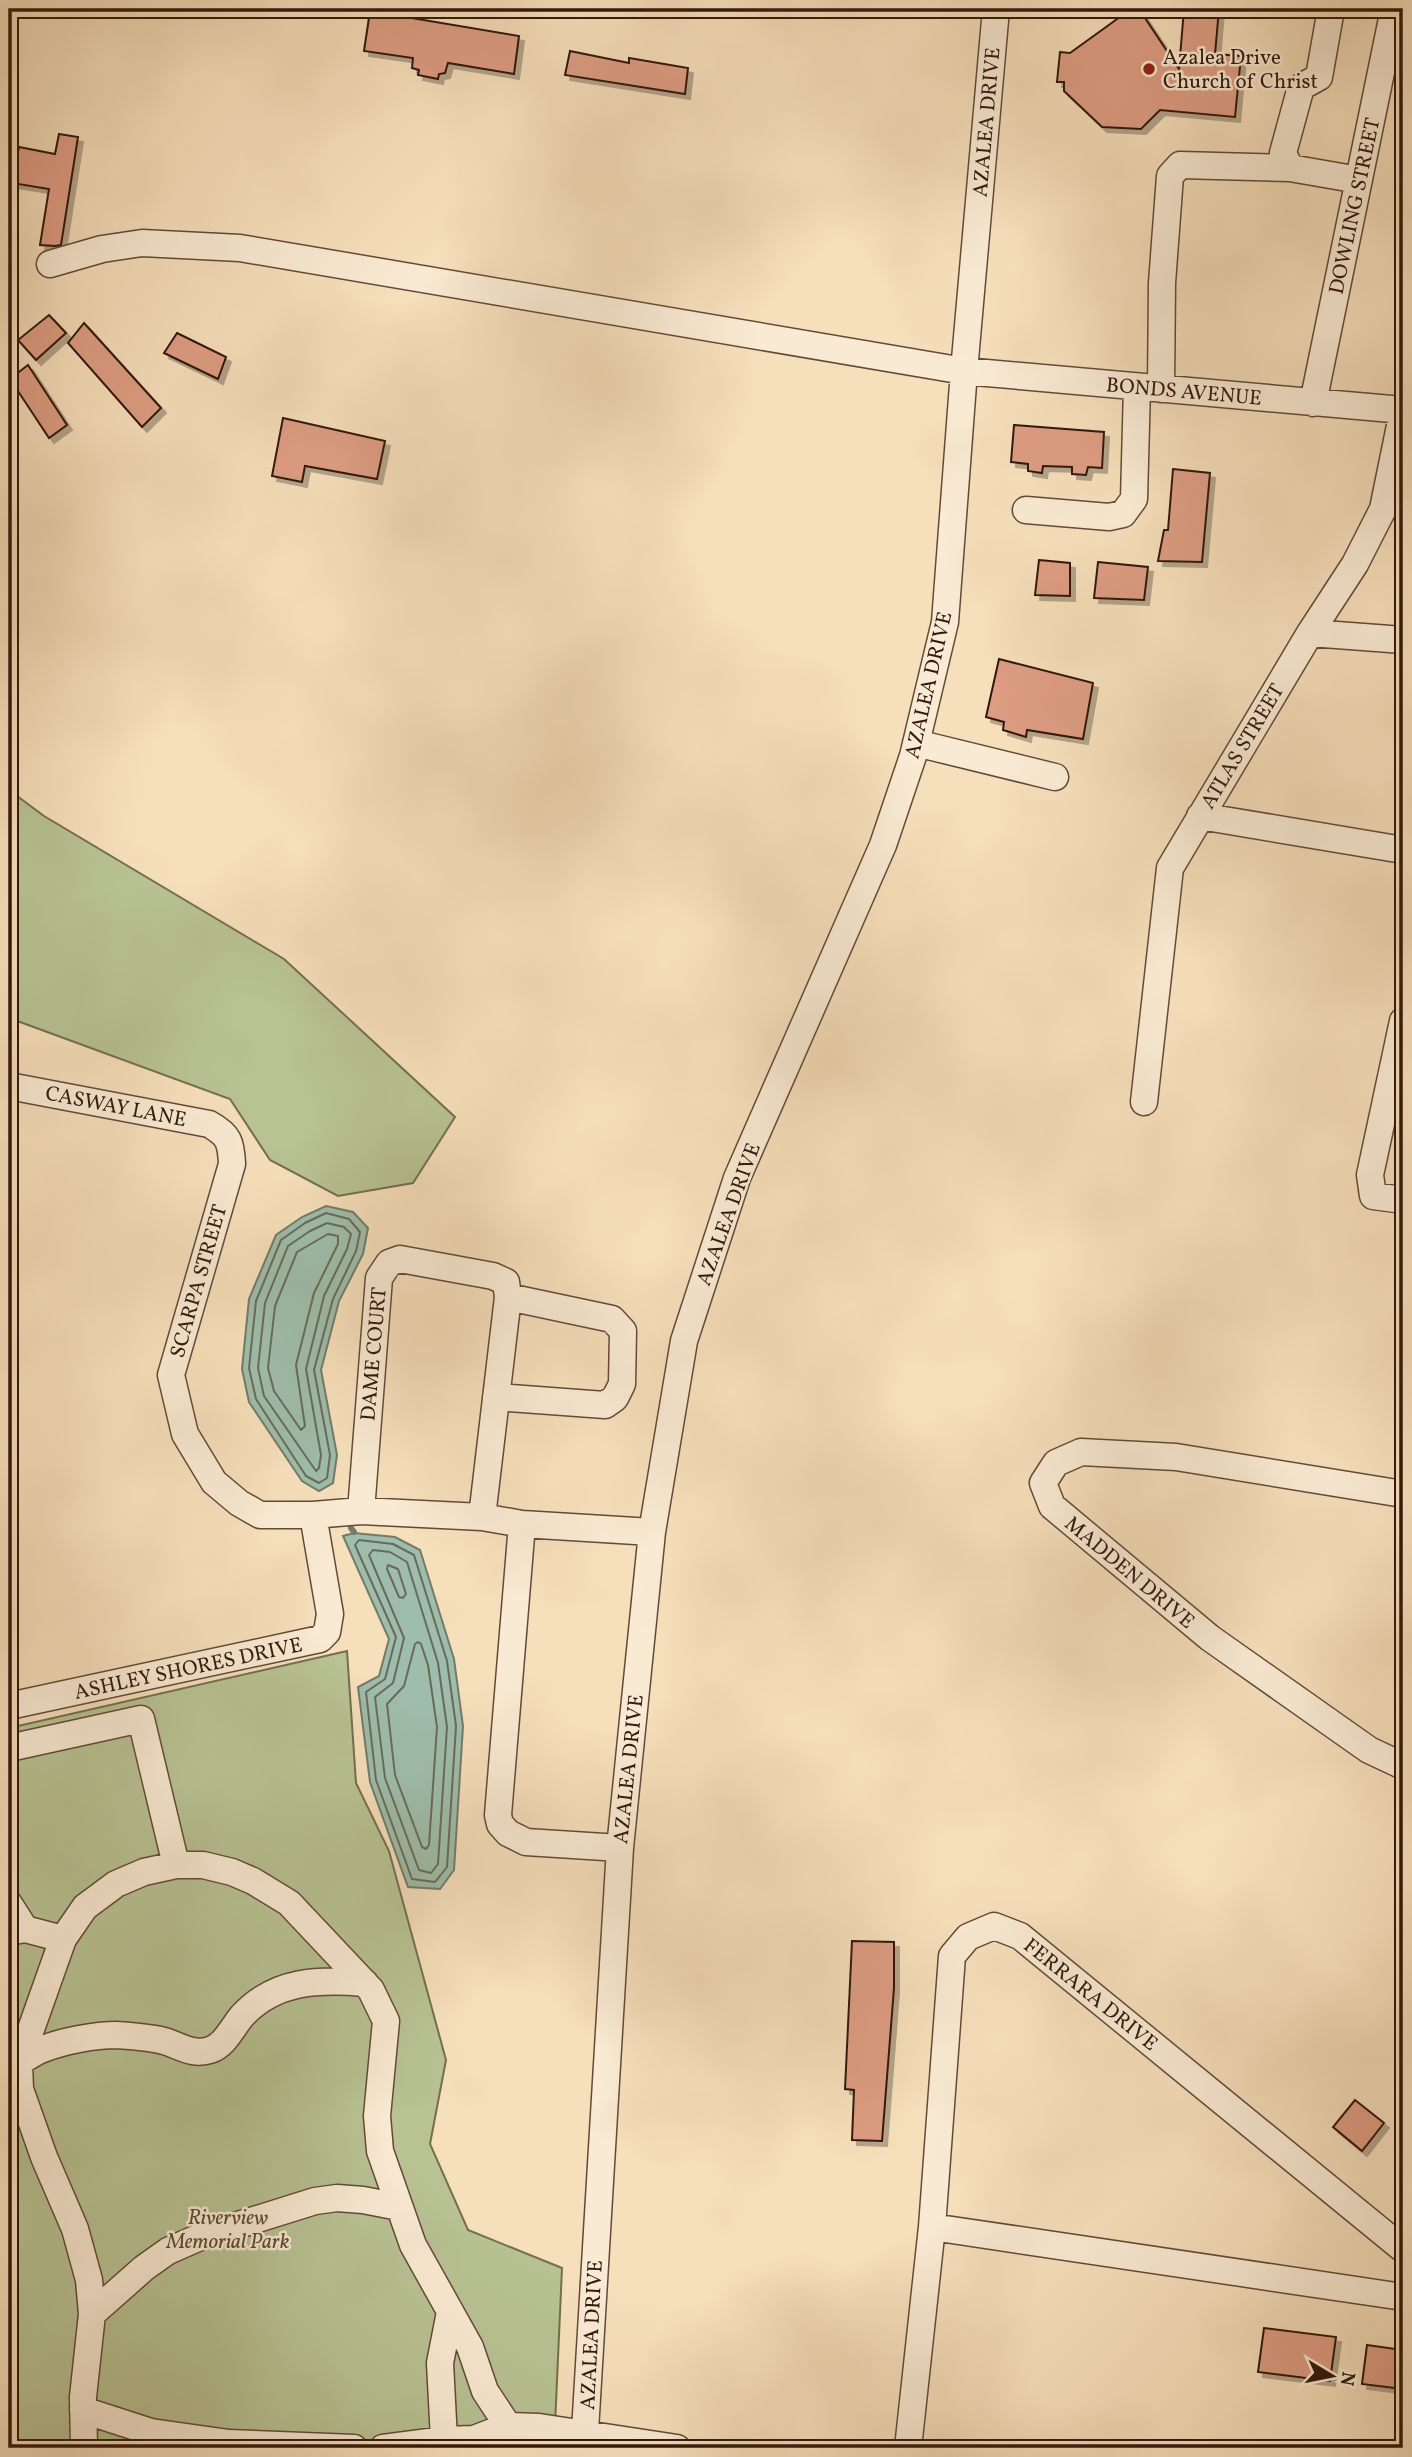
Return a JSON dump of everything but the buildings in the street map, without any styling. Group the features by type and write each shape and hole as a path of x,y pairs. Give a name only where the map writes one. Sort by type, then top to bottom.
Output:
{"street":[{"name":"AZALEA DRIVE","path":"585,2442 620,1849 652,1532 684,1341 737,1178 883,845 916,743 946,622 964,371 996,9"},
{"path":"1290,168 1283,153 1301,87 1319,77 1331,9"},
{"name":"DOWLING STREET","path":"1313,403 1394,9"},
{"path":"1026,510 1109,517 1123,514 1134,499 1162,283 1170,176 1181,165 1290,168 1359,180"},
{"name":"BONDS AVENUE","path":"50,264 102,249 142,243 240,248 964,371 1403,410"},
{"name":"ATLAS STREET","path":"1144,1102 1170,868 1310,633 1355,564 1383,509 1403,410"},
{"path":"1310,633 1403,640"},
{"path":"916,743 1055,777"},
{"path":"1200,816 1403,850"},
{"path":"1403,1021 1370,1175 1373,1196 1403,1200"},
{"name":"CASWAY LANE","path":"9,1086 209,1124 222,1131"},
{"name":"SCARPA STREET","path":"222,1131 232,1146 232,1164 171,1375 184,1434 214,1482 239,1503 260,1515 313,1515"},
{"name":"DAME COURT","path":"361,1511 379,1278 389,1264 400,1259 494,1276 506,1282 508,1297"},
{"path":"482,1517 496,1397 508,1297 612,1319 623,1331 622,1384 615,1398 605,1405 496,1397"},
{"name":"MADDEN DRIVE","path":"1403,1494 1175,1457 1081,1452 1056,1463 1043,1483 1052,1506 1210,1638 1370,1750 1403,1766"},
{"path":"313,1515 361,1511 482,1517 522,1524 652,1532"},
{"name":"ASHLEY SHORES DRIVE","path":"9,1706 320,1639 327,1632 330,1614 313,1515"},
{"path":"522,1524 498,1815 500,1824 508,1833 526,1842 620,1849"},
{"path":"9,1748 141,1719 176,1865"},
{"path":"84,2448 83,2410 92,2314 89,2280 75,2229 44,2157 14,2064 63,1939 85,1907 116,1884 144,1872 176,1865 203,1865 232,1872 253,1881 289,1903 371,1990 386,2021 377,2116 380,2151 413,2245 470,2347 485,2391 508,2426"},
{"path":"9,1904 17,1930 63,1939"},
{"name":"FERRARA DRIVE","path":"908,2448 932,2227 952,1956 968,1937 994,1926 1020,1936 1403,2249"},
{"path":"14,2064 42,2049 100,2036 117,2035 164,2041 187,2051 209,2050 224,2041 258,1999 274,1990 310,1983 365,1983"},
{"path":"92,2314 144,2268 168,2251 200,2237 315,2201 337,2198 400,2207"},
{"path":"932,2227 1403,2297"},
{"path":"445,2444 440,2363 450,2312"},
{"path":"83,2410 151,2432 229,2443 354,2448"},
{"path":"383,2448 473,2444 508,2426 539,2427 585,2442 677,2448"}],"green space":[{"path":"9,790 44,816 284,959 455,1117 413,1183 338,1196 270,1160 230,1099 9,1018"},
{"name":"Riverview Memorial Park","path":"347,1651 356,1783 389,1851 446,2060 430,2144 468,2230 562,2268 554,2448 9,2448 9,1728"}],"water":[{"path":"326,1206 353,1212 368,1228 363,1254 339,1301 321,1370 337,1455 333,1483 319,1491 302,1481 249,1402 242,1369 249,1299 276,1235 302,1217"},
{"path":"354,1533 395,1537 420,1550 454,1659 463,1726 454,1870 440,1889 408,1887 370,1782 358,1687 379,1676 389,1639 343,1536"}],"waterway":[{"path":"351,1528 354,1532"}],"place":[{"name":"Azalea Drive Church of Christ","path":"1149,69"}]}
